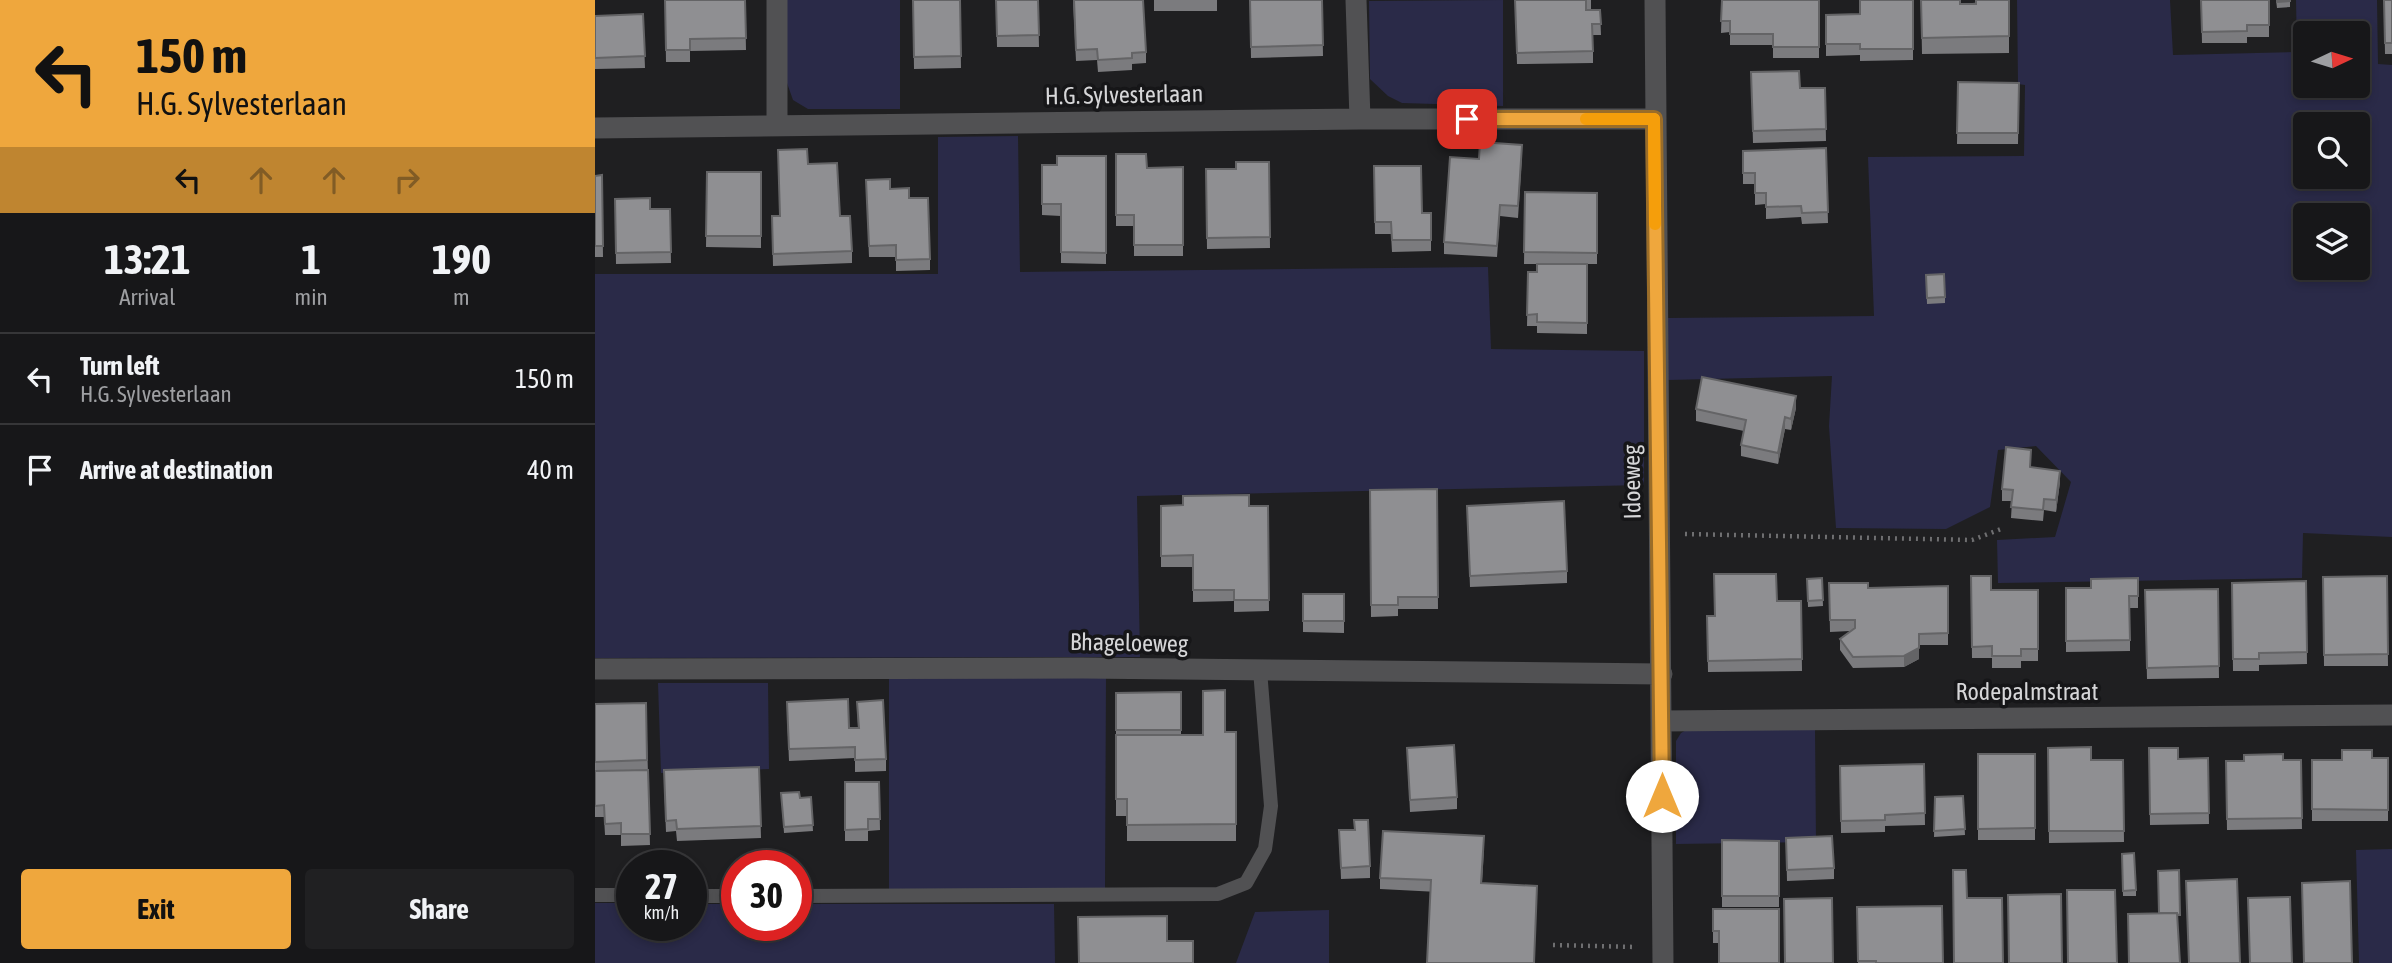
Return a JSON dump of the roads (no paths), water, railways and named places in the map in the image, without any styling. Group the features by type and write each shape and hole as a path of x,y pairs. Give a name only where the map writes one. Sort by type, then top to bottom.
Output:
{"street":[{"path":"777,0 777,126"},
{"path":"1356,0 1360,119"},
{"name":"Idoeweg","path":"1655,0 1663,955"},
{"name":"H.G. Sylvesterlaan","path":"595,128 1360,119 1654,119"},
{"name":"Bhageloeweg","path":"595,669 1260,670 1662,674"},
{"name":"Rodepalmstraat","path":"1662,721 2392,715"}],"lane":[{"path":"812,896 1219,894 1246,883 1265,849 1271,806 1260,670"},
{"path":"595,895 616,895"}]}
